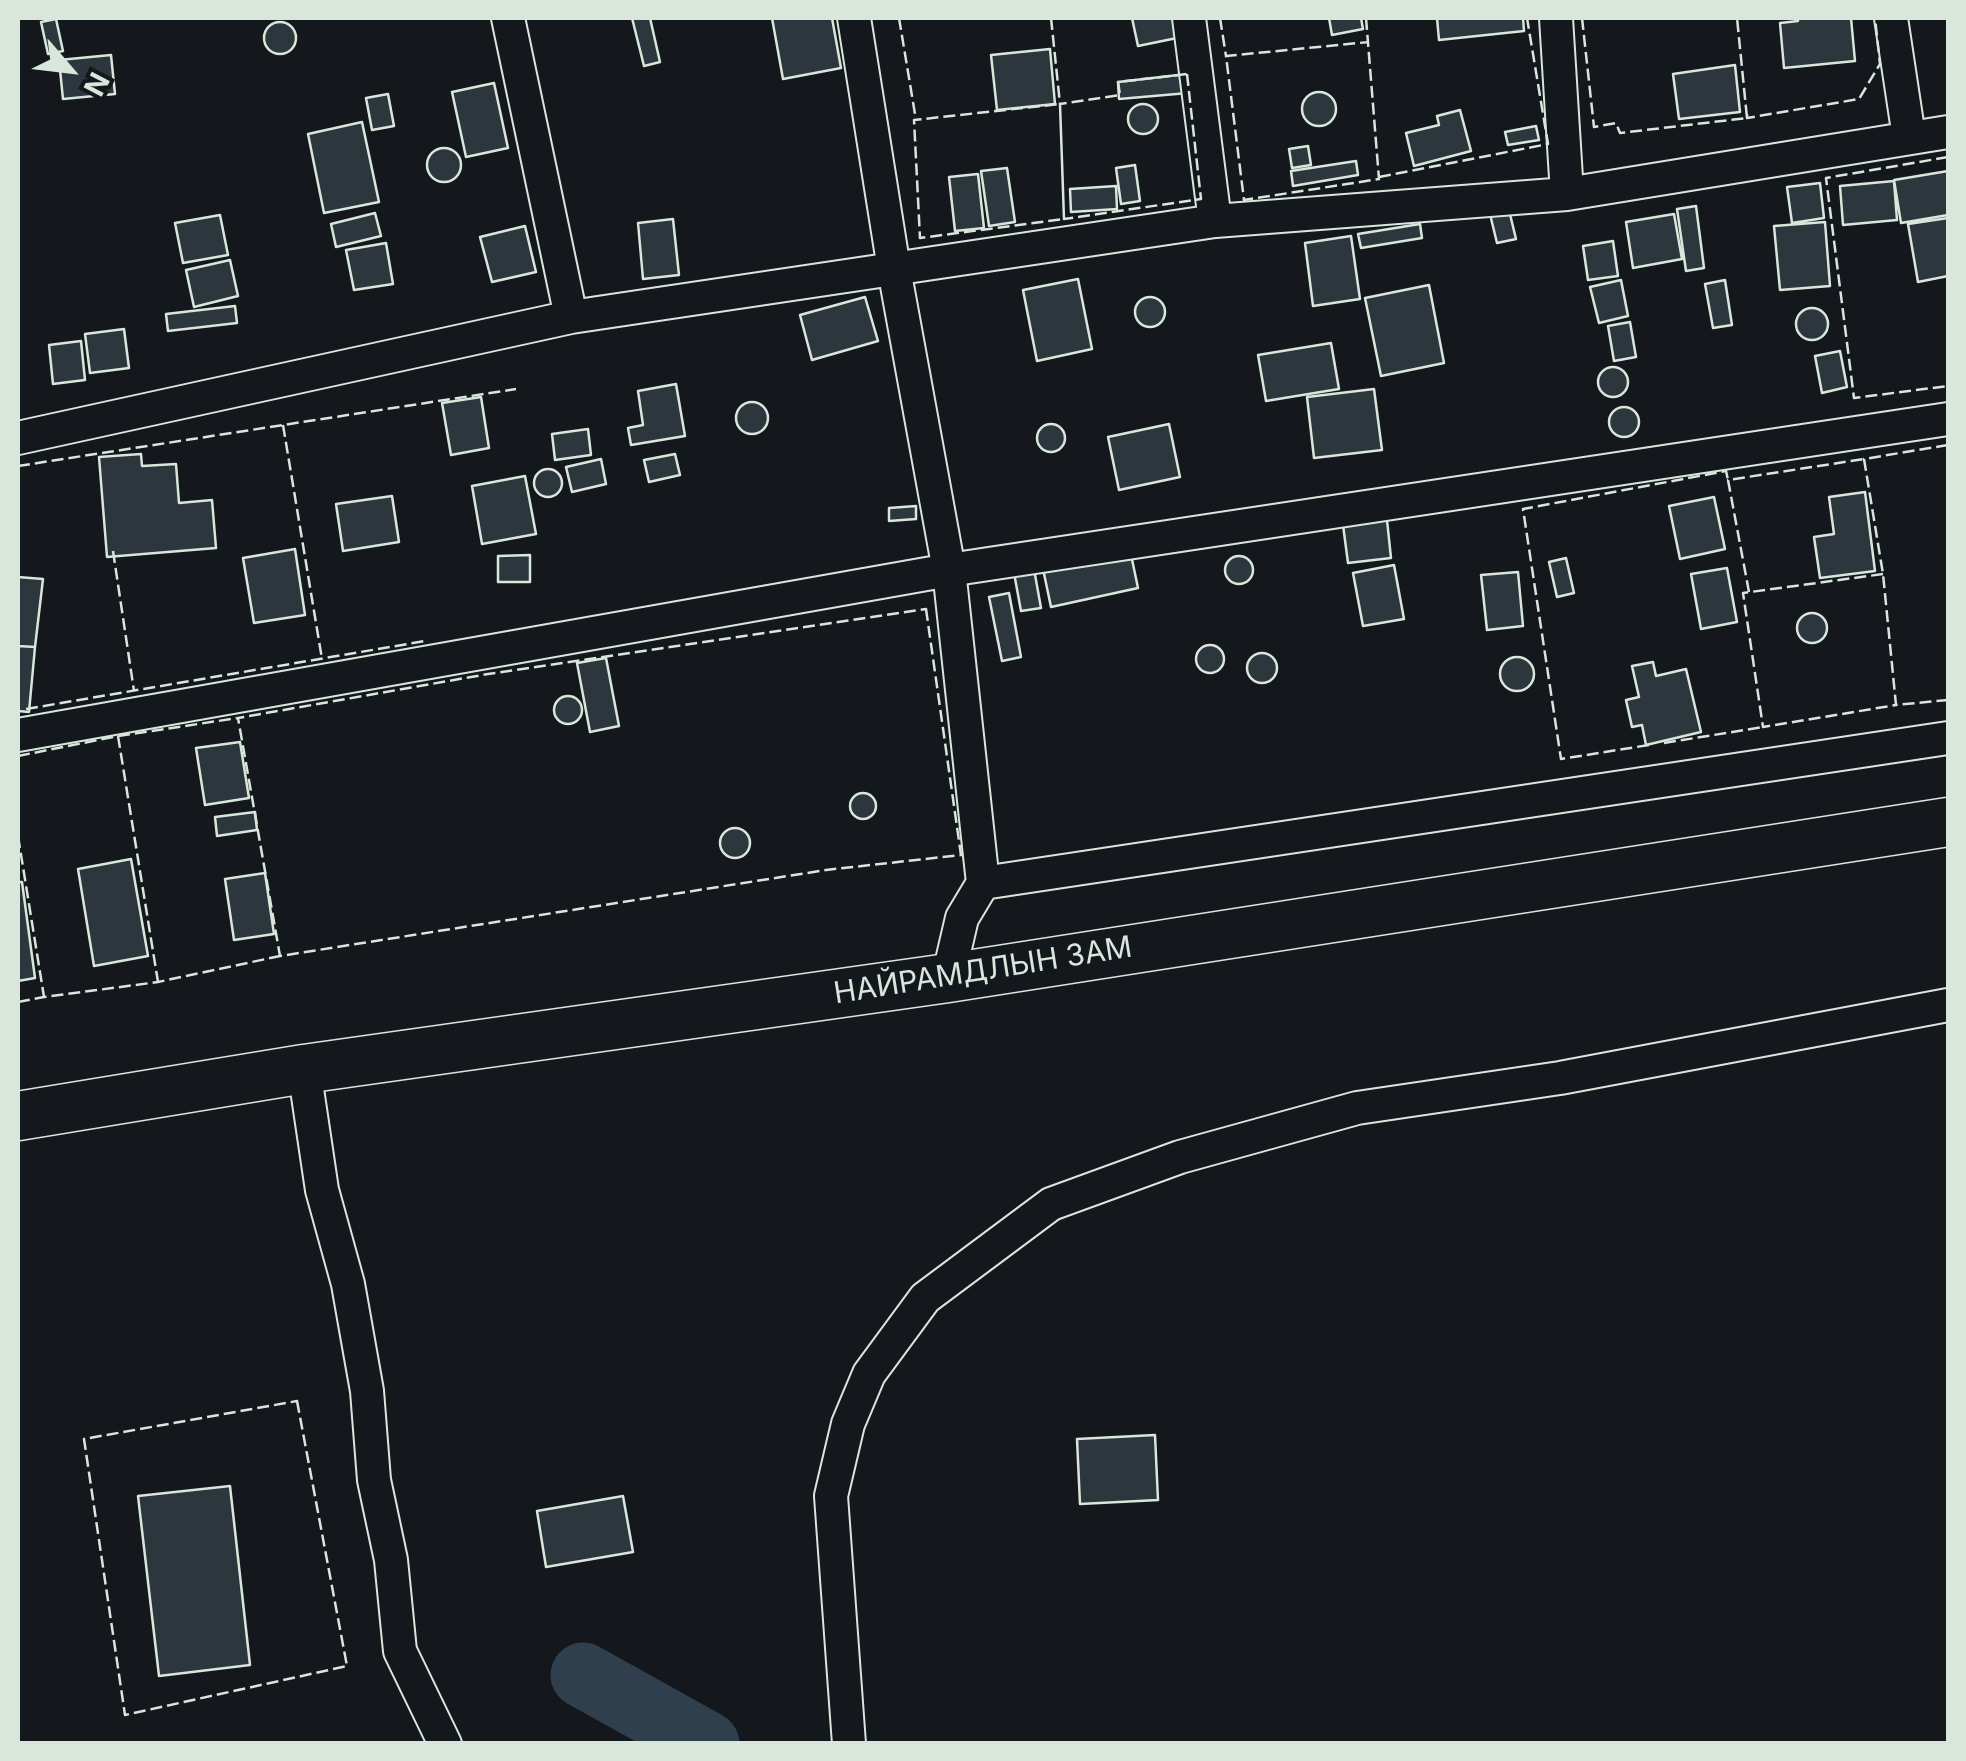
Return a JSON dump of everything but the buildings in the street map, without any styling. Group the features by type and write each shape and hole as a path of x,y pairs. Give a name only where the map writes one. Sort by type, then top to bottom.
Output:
{"main road":[{"name":"НАЙРАМДЛЫН ЗАМ","path":"18,1116 304,1070 948,978 1948,822"}],"street":[{"path":"508,18 571,317"},
{"path":"854,18 894,268 950,570 983,884 962,918 948,978"},
{"path":"1189,18 1216,221"},
{"path":"1556,18 1567,194"},
{"path":"1891,18 1908,138"},
{"path":"18,438 571,317 1216,221 1567,194 1948,132"},
{"path":"18,735 950,570 1948,419"},
{"path":"983,884 1948,738"},
{"path":"849,1744 830,1496 848,1424 869,1374 925,1298 1051,1204 1180,1157 1358,1108 1560,1078 1948,1005"},
{"path":"304,1070 322,1190 348,1284 367,1391 374,1480 391,1560 400,1651 445,1744"}],"waterway":[{"path":"583,1675 707,1744"}],"fence":[{"path":"899,18 916,120"},
{"path":"1051,18 1060,104"},
{"path":"1220,18 1229,56"},
{"path":"1366,18 1379,179 1244,200 1226,56 1369,42"},
{"path":"1379,177 1548,144 1527,18"},
{"path":"1582,18 1594,127 1616,123 1620,133 1747,118 1737,18"},
{"path":"1747,114 1747,118 1859,99 1880,64 1875,18"},
{"path":"1187,74 1201,199 1064,219 1060,104 1120,95 1118,82 1187,74"},
{"path":"1060,104 1064,219 920,238 914,120 1060,104"},
{"path":"1948,157 1826,178 1854,398 1948,386"},
{"path":"18,466 516,389"},
{"path":"283,425 322,659"},
{"path":"1948,445 1864,459 1883,574 1896,705 1948,700"},
{"path":"1749,592 1728,480 1864,459"},
{"path":"1649,745 1561,759 1523,509 1726,471 1728,480"},
{"path":"113,551 134,691"},
{"path":"1883,574 1743,593 1763,727 1896,705"},
{"path":"926,609 961,855 826,870 280,956 238,718 488,674 926,609"},
{"path":"26,709 425,641"},
{"path":"18,756 238,718"},
{"path":"1664,743 1763,727"},
{"path":"118,736 158,982"},
{"path":"18,836 44,997"},
{"path":"18,1002 158,982 280,956"},
{"path":"297,1401 347,1666 125,1715 84,1439 297,1401"}]}
